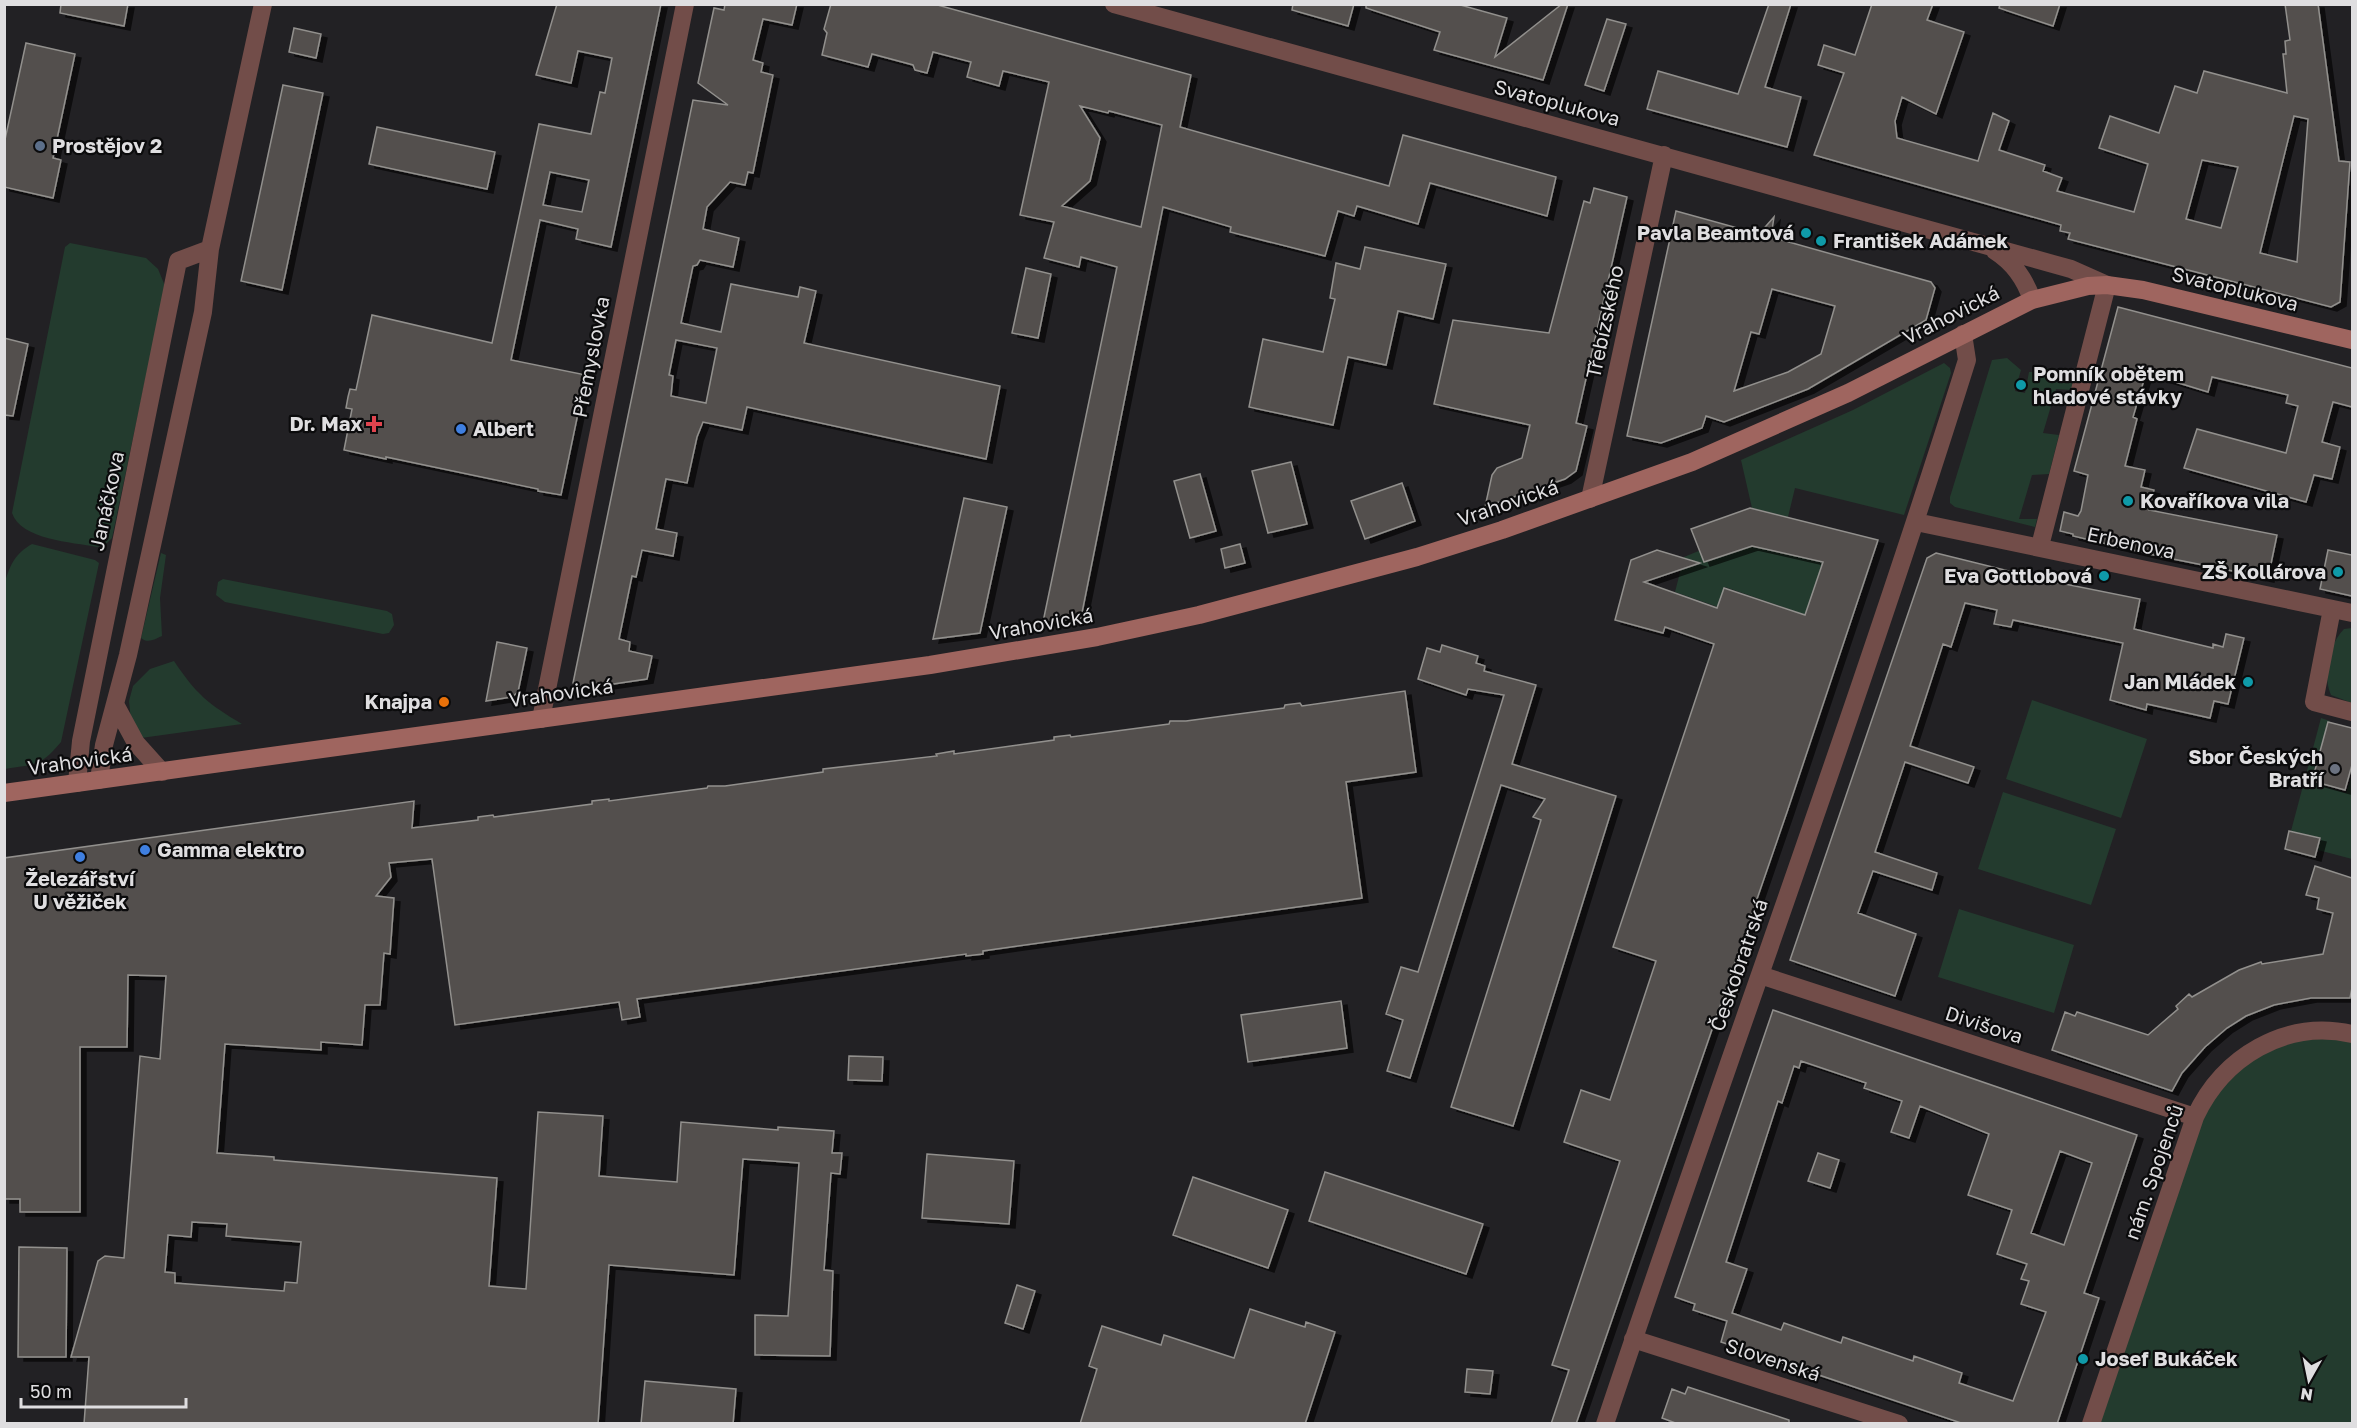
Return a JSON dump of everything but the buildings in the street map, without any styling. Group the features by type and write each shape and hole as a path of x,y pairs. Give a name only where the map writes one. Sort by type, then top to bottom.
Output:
{"street":[{"path":"99,780 104,745 116,706 203,312 210,249 263,4"},
{"name":"Přemyslovka","path":"541,719 685,4"},
{"name":"Svatoplukova","path":"1113,4 1137,8 2071,268 2107,285"},
{"name":"Třebízského","path":"1590,499 1664,155"},
{"name":"Svatoplukova","path":"1989,247 2008,259 2018,270 2032,300 2088,286 2107,285 2143,290 2352,340"},
{"name":"Janáčkova","path":"77,783 81,741 178,261 210,249"},
{"path":"2040,546 2107,285"},
{"name":"Vrahovická","path":"4,794 930,665 1097,637 1199,615 1363,572 1491,533 1692,462 1804,414 2032,300"},
{"name":"Českobratrská","path":"1605,1424 1916,522 1967,360 1963,334"},
{"name":"Erbenova","path":"1916,522 2040,546 2352,613"},
{"path":"2332,609 2314,702 2352,712"},
{"path":"116,706 136,743 162,772"},
{"name":"Divišova","path":"1760,975 2195,1117"},
{"name":"nám. Spojenců","path":"2091,1424 2195,1117 2204,1098 2235,1062 2255,1048 2304,1032 2352,1034"},
{"name":"Slovenská","path":"1633,1339 1899,1424"}],"green space":[{"path":"70,243 146,258 158,269 165,286 112,538 97,547 36,534 17,522 12,513 65,247"},
{"path":"2007,358 2021,370 2015,391 2025,393 2029,372 2038,372 2047,368 2073,384 2071,390 2056,389 2043,433 2059,435 2049,474 2032,475 2019,519 2037,519 2035,527 1955,507 1950,503 1992,360"},
{"path":"1944,363 1950,368 1951,373 1904,515 1795,488 1788,517 1752,508 1741,460 1853,410"},
{"path":"32,544 99,563 61,742 48,756 36,763 5,769 5,582 14,560 21,551"},
{"path":"1754,545 1827,554 1806,615 1725,587 1718,607 1675,592 1684,557 1701,550"},
{"path":"161,553 166,555 160,598 162,636 146,641 141,638"},
{"path":"223,579 387,611 392,614 394,625 389,633 383,634 225,602 216,595 218,582"},
{"path":"2352,628 2352,703 2331,695 2327,669 2334,643 2344,629"},
{"path":"174,661 189,682 204,697 242,724 141,738 131,721 129,701 133,686 150,669"},
{"path":"2032,700 2147,739 2121,818 2006,779"},
{"path":"2321,718 2330,721 2310,782 2346,793 2352,776 2352,859 2318,850 2321,838 2291,831"},
{"path":"2003,792 2116,829 2091,905 1978,869"},
{"path":"1959,909 2074,945 2054,1013 1938,977"},
{"path":"2326,1036 2352,1039 2352,1423 2098,1424 2205,1112 2229,1074 2280,1041"}],"place":[{"name":"Prostějov 2","path":"40,146"},
{"name":"Pavla Beamtová","path":"1806,233"},
{"name":"František Adámek","path":"1821,241"},
{"name":"Pomník obětem hladové stávky","path":"2021,385"},
{"name":"Dr. Max","path":"374,424"},
{"name":"Albert","path":"461,429"},
{"name":"Kovaříkova vila","path":"2128,501"},
{"name":"ZŠ Kollárova","path":"2338,572"},
{"name":"Eva Gottlobová","path":"2104,576"},
{"name":"Jan Mládek","path":"2248,682"},
{"name":"Knajpa","path":"444,702"},
{"name":"Sbor Českých Bratří","path":"2335,769"},
{"name":"Gamma elektro","path":"145,850"},
{"name":"Železářství U věžiček","path":"80,857"},
{"name":"Josef Bukáček","path":"2083,1359"}]}
